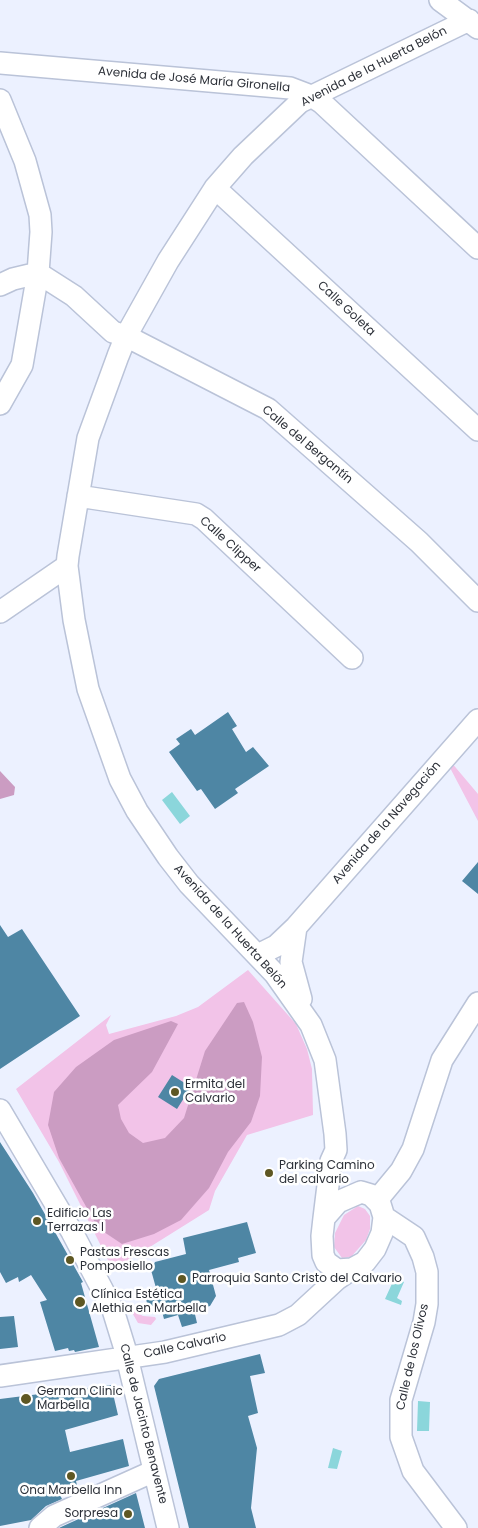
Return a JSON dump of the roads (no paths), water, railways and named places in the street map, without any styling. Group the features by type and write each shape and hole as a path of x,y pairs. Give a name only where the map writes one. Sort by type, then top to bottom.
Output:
{"street":[{"path":"440,0 473,24"},
{"name":"Avenida de la Huerta Belón","path":"374,1203 347,1179 336,1150 325,1060 311,1025 275,974 189,884 168,858 137,811 120,779 88,689 74,620 67,566 88,438 126,336 168,261 215,188 260,139 300,102 473,24"},
{"name":"Avenida de José María Gironella","path":"0,63 290,88 311,96 478,248"},
{"path":"0,100 25,161 40,215 38,273 22,364 0,404"},
{"name":"Calle Goleta","path":"215,188 478,430"},
{"path":"0,285 13,279 38,273"},
{"name":"Calle del Bergantín","path":"38,273 74,296 113,332 126,336 268,409 419,542 478,602"},
{"name":"Calle Clipper","path":"78,496 196,514 204,519 352,658"},
{"path":"0,612 67,566"},
{"name":"Avenida de la Navegación","path":"258,955 276,946 296,927 478,720"},
{"path":"296,927 292,948 292,968 311,1025"},
{"path":"305,1309 321,1267 324,1218 338,1202 374,1203 393,1182 413,1149 442,1060 478,1003"},
{"name":"Calle de Jacinto Benavente","path":"0,1110 72,1232 109,1302 127,1358 168,1528"},
{"name":"Avenida de la Huerta Belón","path":"324,1218 331,1161 336,1150"},
{"path":"323,1255 326,1262 337,1270 352,1269 364,1262 375,1249 382,1233 374,1203"},
{"name":"Calle de los Olivos","path":"374,1203 414,1237 423,1257 426,1272 427,1304 424,1322 400,1400 401,1437 413,1471 456,1528"},
{"name":"Calle Calvario","path":"0,1376 165,1352 267,1328 289,1320 305,1309 337,1279 352,1269"},
{"path":"40,1528 54,1516 154,1471"}],"water":[{"path":"172,792 190,816 180,824 162,800"},
{"path":"395,1277 404,1282 397,1298 402,1301 401,1305 385,1299"},
{"path":"418,1401 430,1402 429,1431 417,1431"},
{"path":"333,1448 342,1451 337,1469 328,1468"}],"place":[{"name":"Ermita del Calvario","path":"175,1092"},
{"name":"Parking Camino del calvario","path":"269,1173"},
{"name":"Edificio Las Terrazas I","path":"37,1221"},
{"name":"Pastas Frescas Pomposiello","path":"70,1260"},
{"name":"Parroquia Santo Cristo del Calvario","path":"182,1279"},
{"name":"Clínica Estética Alethia en Marbella","path":"80,1302"},
{"name":"German Clinic Marbella","path":"26,1399"},
{"name":"Ona Marbella Inn","path":"71,1476"},
{"name":"Sorpresa","path":"128,1514"}]}
